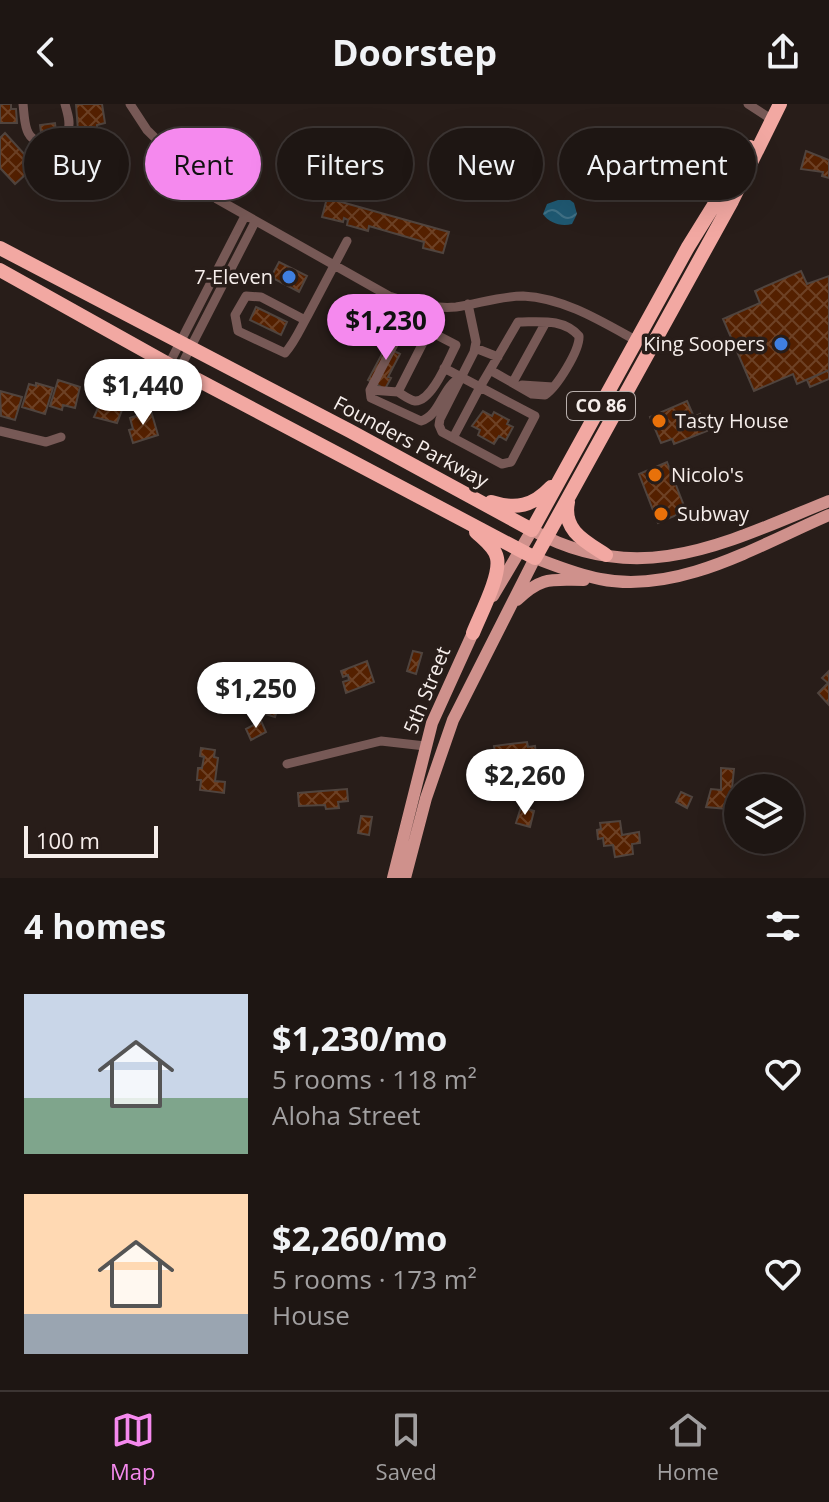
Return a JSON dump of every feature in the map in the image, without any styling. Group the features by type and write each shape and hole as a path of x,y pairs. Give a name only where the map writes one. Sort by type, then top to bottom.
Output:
{"highway":[{"name":"CO 86","path":"453,487 497,504 519,506 535,502 566,471 688,247 775,108"},
{"name":"CO 86","path":"547,539 732,201 775,108"},
{"name":"Founders Parkway","path":"0,248 532,530"},
{"path":"0,270 174,367 535,558"},
{"path":"532,530 566,471"},
{"path":"577,482 568,504 568,523 576,534 606,555"},
{"path":"461,518 490,545 497,558 494,581 473,633"},
{"name":"5th Street","path":"535,558 547,539"}],"main road":[{"name":"Founders Parkway","path":"532,530 547,539 577,549 606,555 650,558 709,549 829,501"},
{"path":"506,611 543,580 646,582 681,577 829,515"},
{"name":"5th Street","path":"393,878 425,746 443,696 483,614 532,530"},
{"name":"5th Street","path":"407,872 444,745 468,687 535,558"},
{"path":"535,558 601,580"},
{"path":"444,745 440,738 442,722 483,614"},
{"path":"407,872 412,821 429,757 425,746"}],"street":[{"path":"23,104 26,130 31,138 41,143 52,143 62,139 68,129 65,104"},
{"path":"130,104 147,130 217,199 389,296 417,305 456,307 513,296 551,300 637,341"},
{"path":"748,104 775,108"},
{"path":"174,367 250,219"},
{"path":"305,320 261,297 253,296 246,296 235,315 238,331 285,353 305,320 335,266 347,241"},
{"path":"444,368 462,377 535,416 511,462 502,464 442,432 439,425 462,377 475,348 468,304"},
{"path":"453,438 480,387 518,322 557,322 572,328 579,336 576,350 545,395 532,394 490,370"},
{"path":"516,384 546,322"},
{"path":"370,390 398,392 413,400 422,399 430,393 456,345 411,324 403,327 370,390 371,398 421,421 433,412 448,387 462,377"},
{"path":"398,392 429,331"},
{"path":"475,348 498,357"},
{"path":"0,431 46,442 61,437"},
{"path":"287,764 381,741 425,746"}],"water":[{"path":"558,200 574,203 577,214 572,224 556,224 549,220 543,214 547,204"}],"building":[{"path":"0,104 11,104 11,109 16,109 17,123 0,123"},
{"path":"76,104 102,104 105,123 97,125 97,128 78,128"},
{"path":"55,123 56,128 40,128 40,125"},
{"path":"5,133 24,154 24,176 15,184 0,168 0,138"},
{"path":"806,151 829,160 829,178 822,176 823,172 801,169"},
{"path":"326,200 334,200 449,232 443,253 423,248 424,242 369,226 368,231 347,225 348,220 344,218 343,222 322,217"},
{"name":"7-Eleven","path":"279,262 307,276 299,292 271,277"},
{"name":"King Soopers","path":"801,271 807,284 829,276 829,370 797,384 793,374 754,391 723,319 760,303 755,291"},
{"path":"256,307 287,322 281,335 250,320"},
{"path":"395,330 403,335 394,351 400,354 385,389 368,380"},
{"path":"829,370 829,379 810,387 807,380"},
{"path":"58,380 80,387 75,408 63,405 62,410 50,406"},
{"path":"36,383 53,388 45,414 22,407 29,384 36,386"},
{"path":"0,391 22,397 15,420 1,416"},
{"path":"104,394 125,402 117,423 94,417"},
{"path":"687,401 694,417 700,414 707,431 674,444 672,439 661,443 650,417"},
{"path":"151,411 158,435 133,443 129,430 133,429 130,418"},
{"path":"483,411 492,416 494,412 509,420 507,424 513,427 506,440 499,436 494,444 478,435 480,430 472,426"},
{"path":"667,462 686,511 658,523 639,474"},
{"path":"413,651 422,653 416,674 407,671"},
{"path":"367,661 374,682 346,693 343,682 349,680 348,675 343,677 341,671"},
{"path":"829,671 829,705 818,693 828,683 822,678"},
{"path":"272,692 282,695 275,717 262,713 267,695 271,696"},
{"path":"261,721 266,732 251,740 246,729"},
{"path":"527,742 528,747 535,746 536,754 530,755 531,760 523,761 523,767 502,770 501,764 497,765 494,746"},
{"path":"201,748 215,750 214,757 218,758 215,781 225,782 224,793 200,790 201,780 197,780 198,768 202,768 204,757 200,756"},
{"path":"721,768 734,769 733,774 724,774 724,809 706,807 711,789 721,790"},
{"path":"347,789 348,801 338,802 339,808 299,806 298,793"},
{"path":"681,792 692,797 687,808 676,802"},
{"path":"521,807 534,811 530,827 516,823"},
{"path":"361,816 372,817 369,835 358,833"},
{"path":"620,821 622,835 639,832 640,843 632,844 633,854 615,857 613,845 604,846 603,838 598,839 597,830 601,829 600,823"}],"place":[{"name":"7-Eleven","path":"289,277"},
{"name":"King Soopers","path":"781,344"},
{"name":"Tasty House","path":"659,421"},
{"name":"Nicolo's","path":"655,475"},
{"name":"Subway","path":"661,514"}]}
